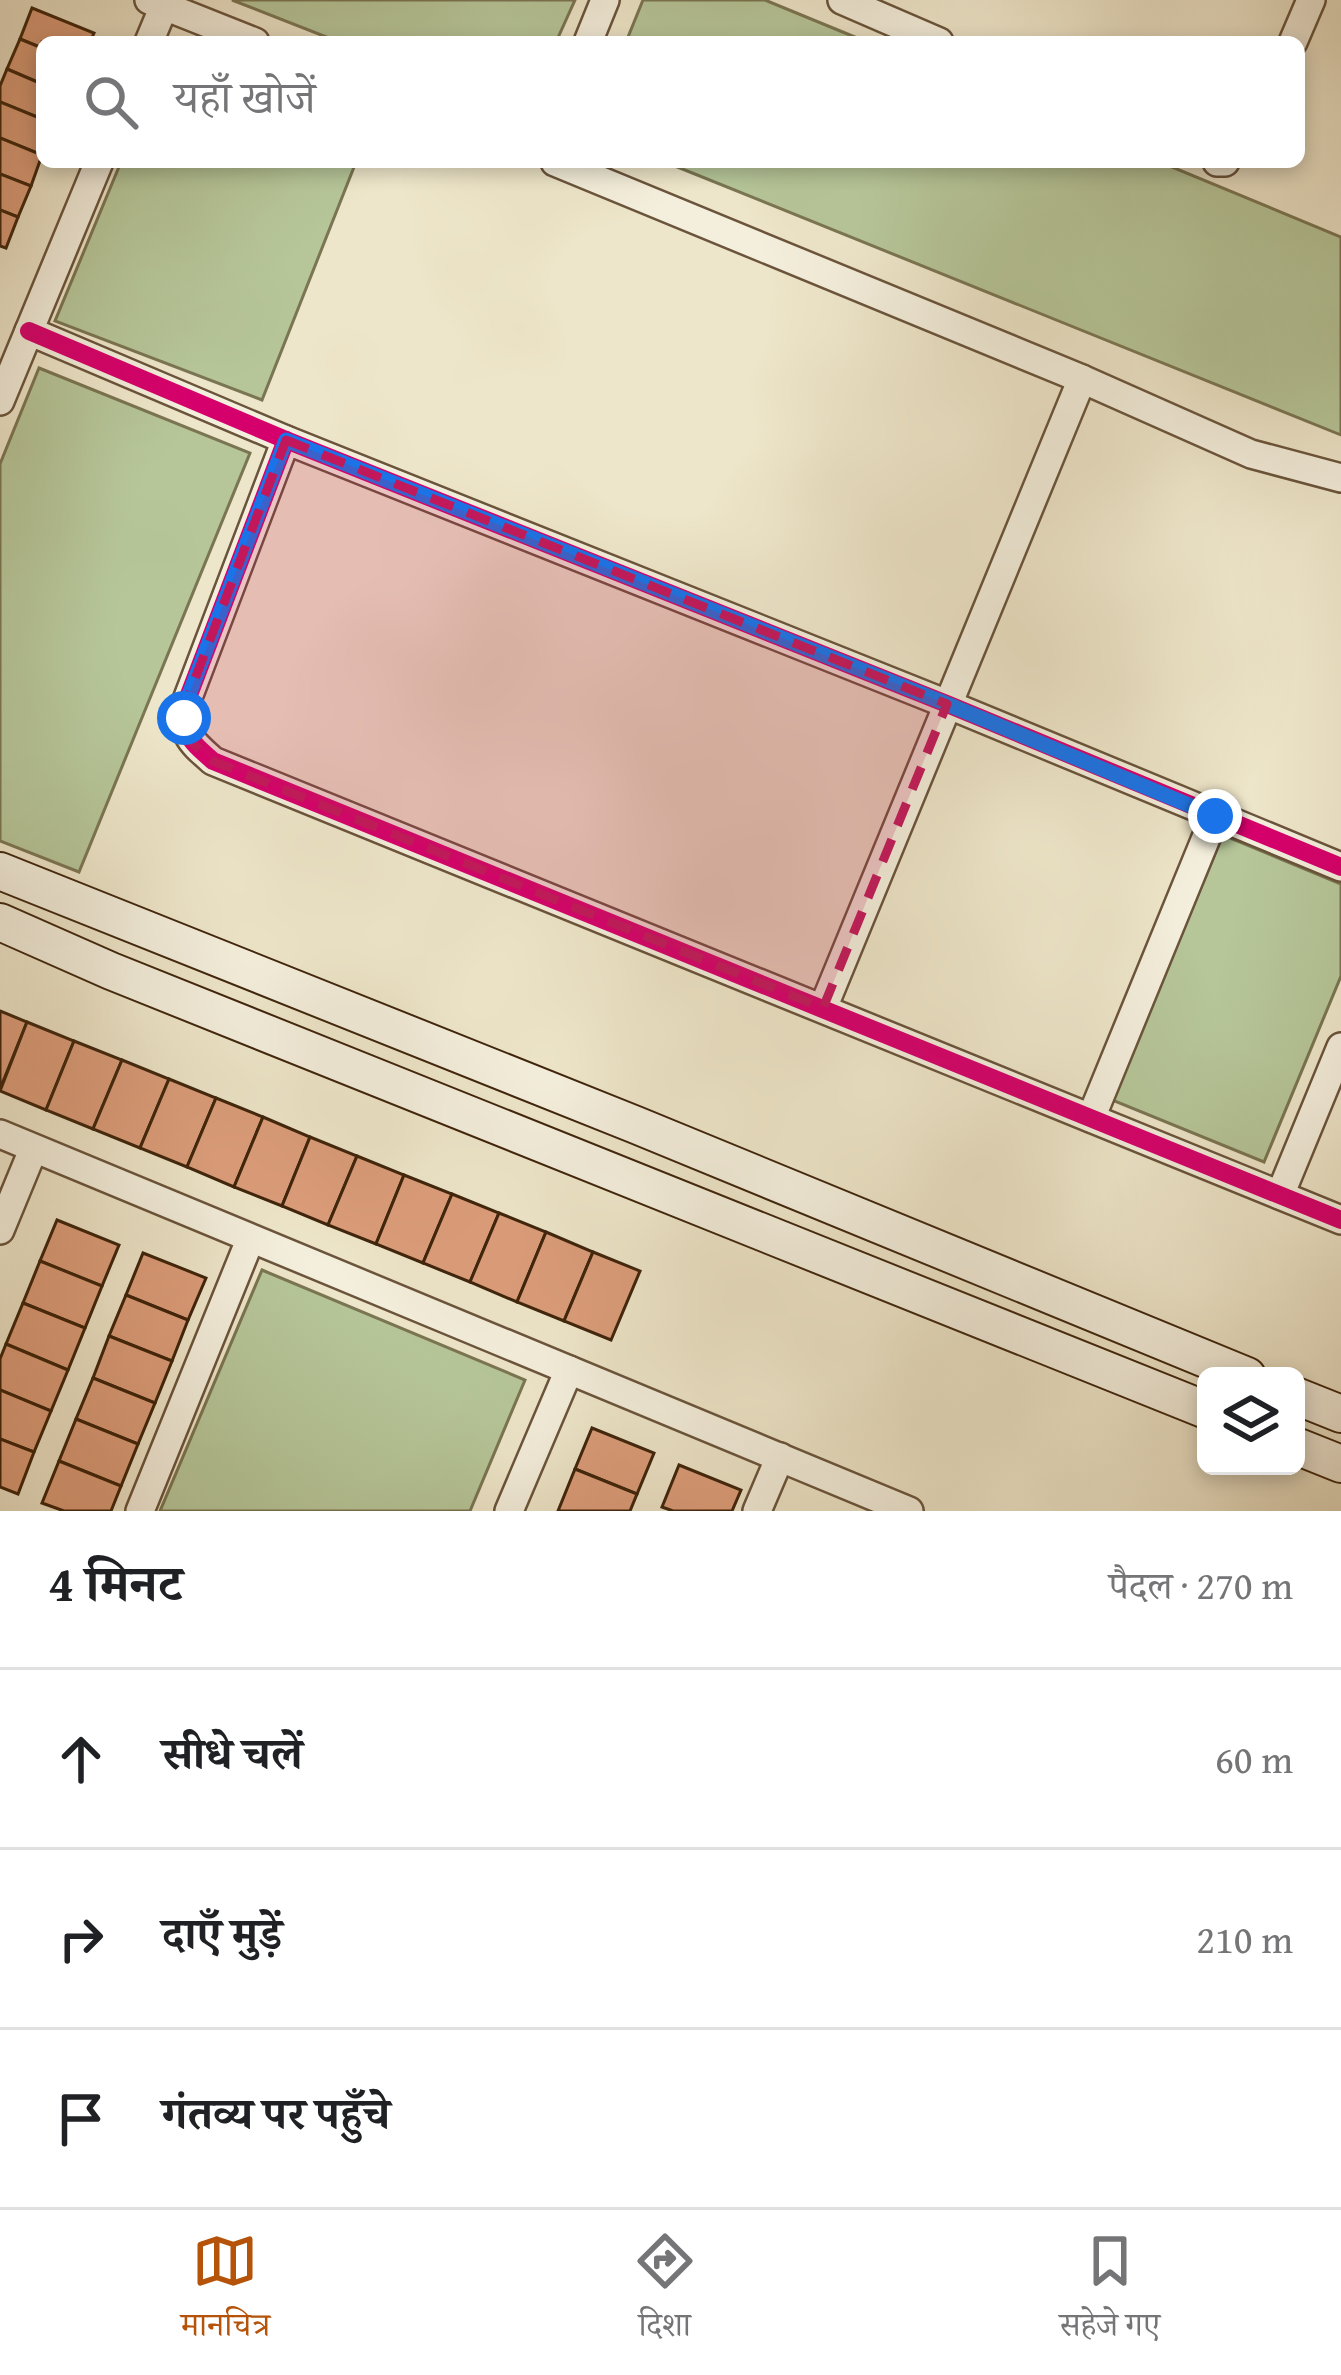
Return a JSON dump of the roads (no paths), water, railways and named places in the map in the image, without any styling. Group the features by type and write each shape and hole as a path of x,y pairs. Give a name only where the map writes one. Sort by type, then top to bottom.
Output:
{"main road":[{"path":"0,871 1225,1367"},
{"path":"0,922 111,971 1197,1406"},
{"path":"1305,1400 1341,1414"},
{"path":"1305,1450 1341,1464"}],"street":[{"path":"590,36 605,0"},
{"path":"842,0 926,36"},
{"path":"1296,36 1311,0"},
{"path":"150,36 157,3 239,36"},
{"path":"0,401 97,168"},
{"path":"571,168 1082,379 1251,454 1341,478"},
{"path":"29,331 286,440 1341,867"},
{"path":"823,1007 1082,379"},
{"path":"286,440 187,700 184,718 189,740 213,761 1341,1220"},
{"path":"1091,1118 1215,816"},
{"path":"1280,1195 1341,1047"},
{"path":"0,1134 909,1511"},
{"path":"0,1230 33,1150"},
{"path":"140,1511 250,1240"},
{"path":"509,1511 568,1370"},
{"path":"758,1511 779,1456"}]}
